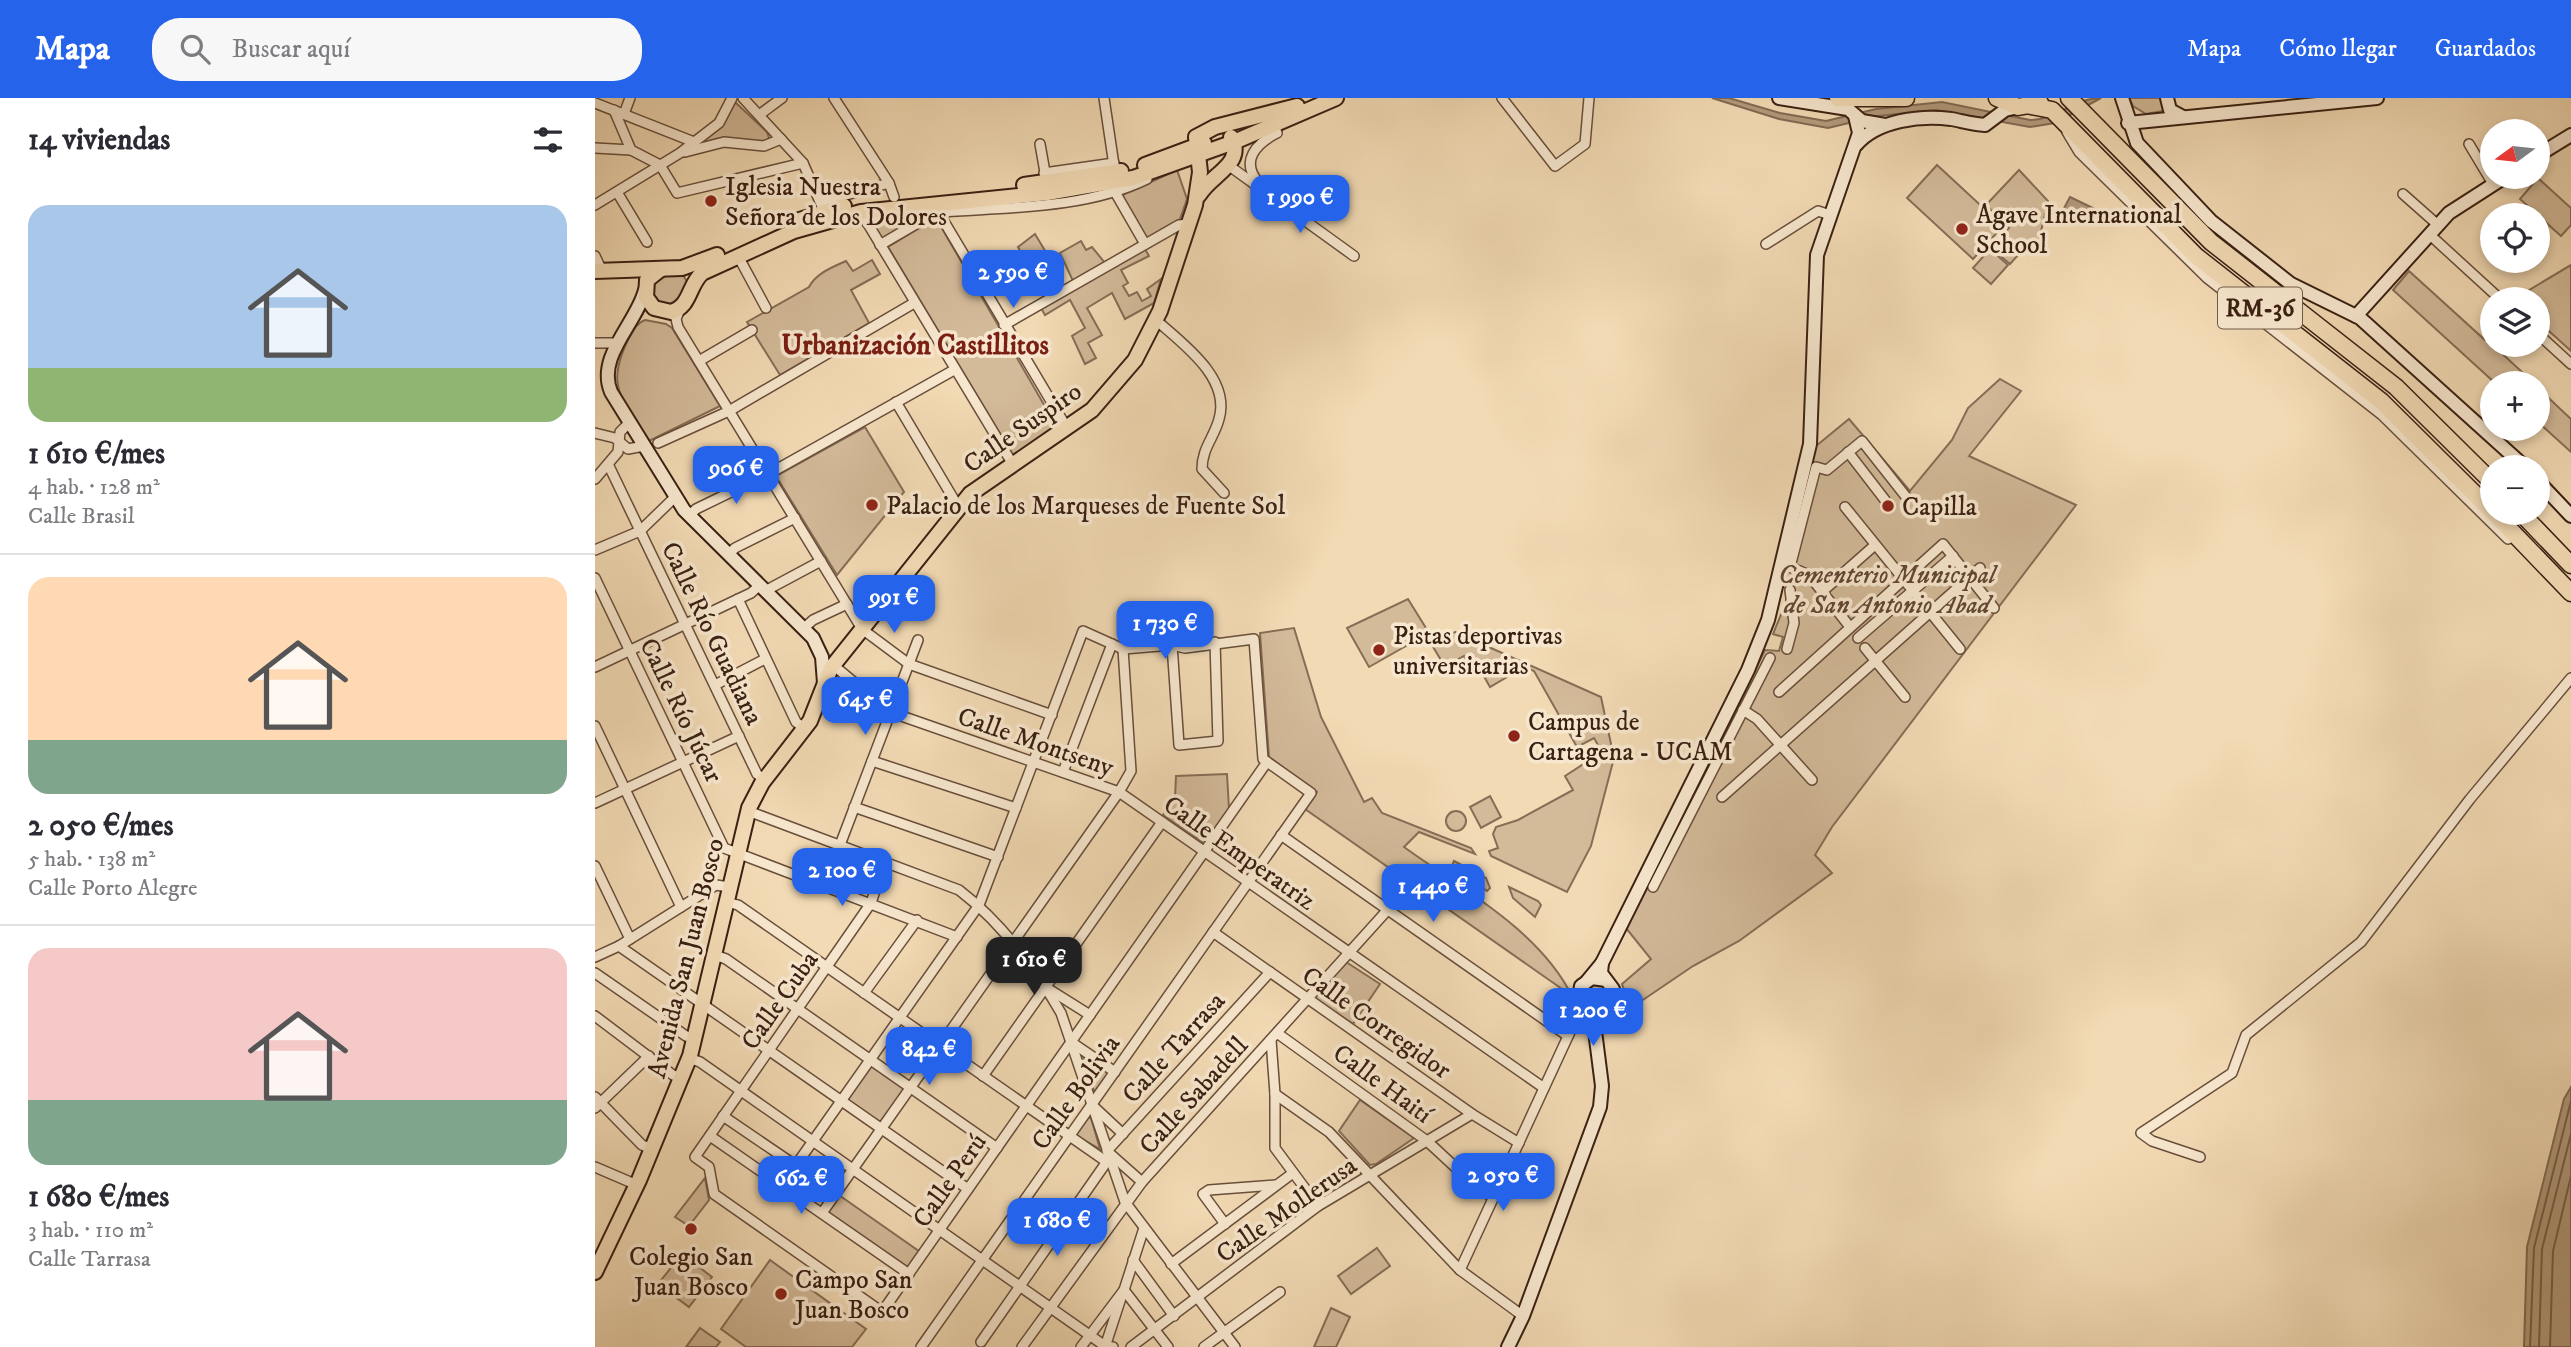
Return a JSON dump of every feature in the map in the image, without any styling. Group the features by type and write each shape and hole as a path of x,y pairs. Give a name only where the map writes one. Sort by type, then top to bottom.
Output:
{"highway":[{"path":"1838,98 1906,98"},
{"name":"RM-36","path":"1996,98 2024,106 2046,106 2196,256 2381,401 2480,499"},
{"path":"2024,106 2048,98"},
{"name":"RM-36","path":"2069,98 2211,242 2396,387 2480,470"},
{"name":"RM-36","path":"2505,525 2571,593"},
{"path":"2533,525 2571,565"},
{"path":"2533,562 2551,573"}],"main road":[{"path":"630,320 643,312 671,312 680,309 702,273 794,231 864,217 1124,180 1172,165 1198,147 1316,98"},
{"path":"603,271 666,269 703,261 823,206 891,190 1045,178 1150,163 1274,125 1336,98"},
{"path":"1779,98 1849,110 1870,123 1889,125"},
{"path":"1993,120 1996,98"},
{"path":"2122,98 2128,123 2137,143 2230,237 2291,284 2356,316 2512,455"},
{"path":"2167,98 2170,110 2183,117"},
{"path":"2128,123 2377,98"},
{"path":"1232,138 1297,106"},
{"path":"1854,148 1869,133 1889,125 1937,118 1982,125 2005,110 2024,106"},
{"path":"1508,1347 1524,1316 1600,1107 1602,1086 1595,1031 1590,1010 1579,990 1602,963 1748,670 1768,620 1810,444 1814,395 1816,268 1820,244 1854,148 1859,129 1855,116"},
{"path":"2550,148 2571,135"},
{"path":"1195,205 1206,184 1234,159 1232,138"},
{"path":"1198,147 1200,162 1207,167 1225,167"},
{"path":"1195,205 1201,173 1198,147"},
{"path":"2356,316 2455,208 2485,189"},
{"name":"Calle Suspiro","path":"829,665 862,629 976,488 1091,410 1122,378 1144,346 1156,320 1195,205"},
{"path":"689,293 686,278 666,269 649,277 618,343 608,369 608,381 629,423 689,516 804,628 829,665"},
{"path":"603,271 632,275 645,290 647,300 660,311"},
{"path":"2550,494 2571,516"},
{"path":"820,649 833,652 852,641"},
{"name":"Avenida San Juan Bosco","path":"595,1272 600,1251 637,1185 689,1058 704,1005 748,811 765,780 805,729 822,693 829,665"},
{"path":"1590,1010 1610,1007 1614,998 1613,989 1601,973 1602,963"},
{"path":"1588,979 1597,977 1606,980"}],"street":[{"path":"624,114 630,98"},
{"path":"595,205 680,153 719,123 733,98"},
{"path":"743,98 803,163 823,206"},
{"path":"759,115 782,98"},
{"path":"834,98 891,190"},
{"path":"1104,98 1115,168"},
{"path":"1502,98 1555,166 1585,144 1589,98"},
{"path":"595,103 694,142"},
{"path":"614,110 631,150"},
{"path":"2060,118 2079,152 2190,263 2382,415 2533,562"},
{"path":"1264,190 1252,174 1250,162 1256,146 1277,133 1274,125"},
{"path":"680,153 725,142 764,146 781,139"},
{"path":"1040,144 1045,178"},
{"path":"2469,144 2480,157"},
{"path":"595,148 631,150 660,165 677,193 803,163"},
{"path":"1012,463 864,217 1074,200 1115,192 1172,165"},
{"path":"1225,167 1264,190 1354,256"},
{"path":"617,192 647,242"},
{"path":"1115,192 1145,244"},
{"path":"2403,194 2489,287"},
{"path":"1766,244 1818,211 1830,215"},
{"path":"880,245 937,213"},
{"path":"937,213 1067,428"},
{"path":"1004,324 1179,225 1188,224"},
{"path":"595,256 603,271"},
{"path":"738,256 766,308"},
{"path":"658,443 729,411 914,303"},
{"path":"680,309 676,325 862,629 909,664 1052,715"},
{"path":"1156,320 1194,354 1221,394 1223,408 1218,425 1206,442 1202,469 1224,493"},
{"path":"699,361 752,330"},
{"path":"595,343 618,343"},
{"path":"2550,345 2571,364"},
{"path":"689,516 696,509 768,474 954,370"},
{"path":"896,402 956,503 962,504"},
{"path":"595,479 618,452 620,432 629,423"},
{"path":"595,433 611,436 631,449 644,446"},
{"path":"1850,627 1809,575 1790,567 1817,467 1827,470 1862,441 1907,498"},
{"path":"1848,452 1885,500"},
{"name":"Calle Río Guadiana","path":"608,464 757,774 765,780"},
{"path":"595,550 640,531 675,497"},
{"path":"1845,507 1960,649"},
{"path":"729,554 735,548 795,519"},
{"path":"1779,692 1943,544 1994,608"},
{"path":"1822,591 1875,545"},
{"path":"1858,638 1953,556"},
{"path":"595,667 821,561"},
{"path":"1722,797 1980,568"},
{"name":"Calle Río Júcar","path":"595,578 724,848 737,853"},
{"path":"1787,649 1794,623 1790,590"},
{"path":"738,599 796,722 805,729"},
{"path":"804,628 813,620 847,604"},
{"path":"782,1185 979,905 1083,631 1123,649 1173,645 1185,648 1254,639 1263,759 1267,762"},
{"path":"840,845 918,640"},
{"path":"1173,645 1179,745 1219,741 1215,642"},
{"path":"1063,772 1112,644"},
{"path":"1865,648 1905,697"},
{"path":"822,1213 1119,792 1131,771 1123,649"},
{"path":"1653,887 1770,658"},
{"path":"715,685 765,659"},
{"name":"Calle Montseny","path":"829,665 890,712 1119,792"},
{"path":"2200,1157 2152,1141 2141,1133 2232,1073 2246,1035 2361,942 2470,799 2571,678"},
{"path":"1743,710 1757,719 1812,780"},
{"path":"595,726 681,907"},
{"path":"595,803 739,736"},
{"path":"872,761 1016,808"},
{"name":"Calle Bolivia","path":"921,1347 1311,793 1267,762"},
{"name":"Calle Perú","path":"882,1312 1267,762"},
{"name":"Calle Emperatriz","path":"1119,792 1544,1088"},
{"path":"854,807 998,857"},
{"path":"748,811 959,890 979,905 1046,987 1061,1013 1125,1202 1235,1347"},
{"path":"983,1076 1162,822"},
{"path":"1281,835 1568,1036"},
{"path":"737,853 957,937"},
{"name":"Calle Cuba","path":"882,1312 714,1194 709,1167 695,1157 871,904 884,860"},
{"path":"595,866 629,939"},
{"name":"Calle Sabadell","path":"1022,1347 1125,1202 1411,884"},
{"path":"595,957 619,946 716,885 738,905 1069,1136 1108,1157 1142,1182"},
{"path":"864,993 917,920"},
{"name":"Calle Corregidor","path":"1213,932 1472,1114 1518,1143"},
{"path":"619,946 968,1188"},
{"path":"715,956 726,959 800,1009 997,1148"},
{"name":"Calle Tarrasa","path":"981,1342 1123,1134 1270,972"},
{"path":"595,973 686,1036 695,1038"},
{"path":"1046,987 1090,1016"},
{"path":"1459,1270 1576,1019 1579,1014 1590,1010"},
{"path":"595,1016 682,1078"},
{"path":"1274,1037 1275,1148 1318,1206"},
{"name":"Calle Haití","path":"1274,1037 1427,1141 1481,1191 1494,1197"},
{"path":"1071,1042 1115,1072"},
{"path":"649,1056 597,1102 642,1145 652,1149"},
{"path":"689,1058 1105,1347 1113,1347"},
{"path":"1275,1094 1329,1132 1459,1270 1524,1316"},
{"path":"1092,1105 1123,1134"},
{"name":"Calle Mollerusa","path":"1131,1347 1318,1206 1472,1114"},
{"path":"723,1116 836,1193"},
{"path":"710,1136 908,1274"},
{"path":"595,1167 637,1185"},
{"path":"1171,1264 1293,1173"},
{"path":"1225,1224 1203,1194 1209,1190 1278,1184"},
{"path":"1105,1347 1144,1228"},
{"path":"1133,1260 1174,1316"},
{"path":"1124,1290 1168,1347"},
{"path":"1081,1347 1124,1290"},
{"path":"1204,1347 1280,1292"}],"green space":[{"path":"2129,98 2162,98 2163,111 2146,114 2133,106"},
{"path":"736,103 767,132 769,138 765,142 693,147 731,105"},
{"path":"1937,165 2003,226 1973,259 1907,198"},
{"path":"1177,170 1187,199 1180,219 1143,241 1118,197"},
{"path":"2019,170 2048,201 2036,253 2027,245 2010,264 1991,248 2009,228 1986,205"},
{"path":"2529,189 2550,189 2571,208 2571,225 2561,236 2550,226 2550,203 2524,203 2520,199"},
{"path":"935,213 880,245 867,223"},
{"path":"936,218 1058,429 1014,457 888,247"},
{"path":"1035,234 1050,259 1031,272 1018,247"},
{"path":"1081,241 1086,250 1092,247 1105,263 1073,281 1060,253"},
{"path":"1145,249 1149,256 1121,270 1128,283 1123,286 1129,296 1137,292 1142,301 1151,296 1147,289 1161,279 1154,303 1125,319 1112,293 1087,308 1102,335 1088,343 1096,358 1085,364 1072,336 1085,328 1070,300 1045,315 1041,308"},
{"path":"1990,249 2008,265 1991,284 1973,268"},
{"path":"872,260 880,274 851,290 869,323 780,375 747,322 809,287 820,274 830,268 846,261 853,271"},
{"path":"2571,265 2571,351 2550,332 2550,287 2534,287"},
{"path":"2409,271 2480,335 2480,357 2506,357 2521,371 2482,371 2393,290"},
{"path":"682,274 688,283 685,303 654,308 649,277"},
{"path":"645,320 666,324 672,328 720,406 649,441 625,404 618,382 621,356 637,326"},
{"name":"Cementerio Municipal de San Antonio Abad","path":"2000,379 2021,391 1969,456 2076,505 1832,827 1815,855 1832,873 1739,941 1693,966 1631,1008 1622,984 1651,959 1626,928 1765,650 1779,651 1783,637 1773,634 1782,612 1788,611 1783,570 1816,446 1849,419 1910,491 1952,440 1968,408"},
{"path":"2550,399 2571,419 2571,452 2550,433"},
{"path":"865,427 904,492 837,575 776,476"},
{"name":"Pistas deportivas universitarias","path":"1408,599 1429,633 1369,667 1347,628"},
{"path":"1294,628 1321,717 1364,802 1372,798 1382,813 1471,848 1475,854 1419,832 1404,847 1474,895 1520,931 1558,972 1572,996 1305,809 1317,792 1269,757 1260,633"},
{"path":"1455,632 1601,697 1614,758 1591,846 1567,892 1491,856 1489,851 1498,848 1493,834 1496,827 1518,820 1573,790 1565,776 1602,752 1594,738 1577,747 1534,671 1524,667 1490,687 1476,662 1469,665 1464,656 1445,667 1432,645"},
{"path":"1227,774 1229,809 1205,844 1163,815 1175,798 1176,776"},
{"path":"1490,796 1501,817 1481,828 1470,807"},
{"path":"1456,811 1463,814 1466,821 1463,828 1456,831 1449,828 1446,821 1449,814"},
{"path":"1454,861 1486,878 1490,888 1487,891 1452,866"},
{"path":"1509,887 1538,901 1541,905 1535,917 1513,898"},
{"path":"1343,960 1380,984 1353,1024 1311,996"},
{"path":"1588,980 1613,989 1602,1013 1579,999"},
{"path":"1083,1055 1109,1072 1095,1091 1094,1091"},
{"path":"869,1059 910,1088 882,1128 841,1101"},
{"path":"1360,1100 1414,1138 1376,1164 1370,1165 1339,1131"},
{"path":"1086,1117 1091,1118 1100,1149 1075,1135"},
{"path":"705,1178 709,1200 689,1226 675,1217"},
{"path":"836,1193 923,1254 909,1274 822,1213"},
{"path":"1377,1248 1390,1266 1351,1294 1338,1276"},
{"path":"682,1254 712,1277 689,1307 658,1284"},
{"name":"Campo San Juan Bosco","path":"770,1260 866,1329 852,1347 746,1347 721,1329"},
{"path":"1331,1308 1350,1317 1336,1347 1314,1347"},
{"path":"700,1328 720,1342 716,1347 686,1347"}],"water":[{"path":"1712,98 1729,98 1780,113 1826,121 1876,109 1942,102 2030,120 2049,117 2082,101 2101,98 2055,123 2030,127 1936,110 1878,116 1828,128 1779,119"},
{"path":"2070,197 2097,210 2090,224 2063,210"},
{"path":"2571,1087 2571,1347 2524,1347 2527,1247 2564,1099"}],"place":[{"name":"Iglesia Nuestra Señora de los Dolores","path":"711,201"},
{"name":"Agave International School","path":"1962,229"},
{"name":"Palacio de los Marqueses de Fuente Sol","path":"872,505"},
{"name":"Capilla","path":"1888,506"},
{"name":"Pistas deportivas universitarias","path":"1379,650"},
{"name":"Campus de Cartagena - UCAM","path":"1514,736"},
{"name":"Colegio San Juan Bosco","path":"691,1229"},
{"name":"Campo San Juan Bosco","path":"781,1294"}],"district":[{"name":"Urbanización Castillitos","path":"915,344"}]}
